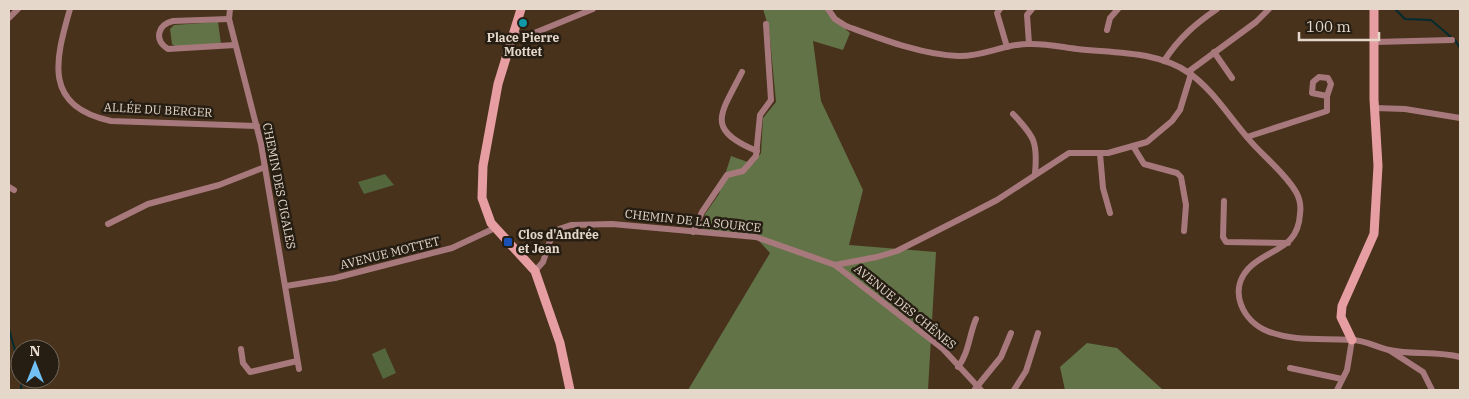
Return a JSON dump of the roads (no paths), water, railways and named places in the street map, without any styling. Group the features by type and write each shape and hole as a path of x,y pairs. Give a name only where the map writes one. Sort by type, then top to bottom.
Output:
{"street":[{"path":"9,18 18,9"},
{"name":"ALLÉE DU BERGER","path":"70,9 57,60 59,80 74,106 92,117 111,120 257,126"},
{"name":"CHEMIN DES CIGALES","path":"230,9 229,19 257,126 265,167 299,369"},
{"path":"521,9 498,84 483,166 483,204 487,216 495,228 535,271 560,343 570,390"},
{"path":"514,34 527,36 593,9"},
{"path":"828,9 835,19 846,26 936,54 969,56 1029,44 1138,55 1164,61 1190,73 1207,89 1246,137 1288,180 1300,200 1298,227 1288,243 1259,261 1243,276 1239,289 1243,312 1265,330 1290,338 1352,340 1367,342 1388,350 1423,372 1432,390"},
{"path":"1000,9 996,14 1007,47"},
{"path":"1029,44 1027,15 1032,9"},
{"path":"1107,30 1110,18 1118,9"},
{"path":"1164,61 1175,44 1190,28 1216,9"},
{"path":"1190,73 1214,52 1256,22 1269,9"},
{"path":"1337,390 1347,370 1352,340 1343,324 1341,317 1342,306 1374,234 1378,166 1375,108 1374,9"},
{"path":"229,19 172,21 165,23 160,28 159,38 162,45 168,49 235,45"},
{"path":"692,232 702,212 727,175 743,171 756,156 760,115 771,100 766,24"},
{"path":"1375,42 1452,40"},
{"path":"1214,52 1232,78"},
{"path":"742,72 722,114 721,124 730,138 757,151"},
{"name":"CHEMIN DE LA SOURCE","path":"535,271 543,262 552,235 564,227 612,224 756,237 835,264 877,257 897,250 997,200 1035,173 1068,153 1100,154 1147,142 1172,121 1180,110 1190,73"},
{"path":"1246,137 1327,111 1327,96"},
{"path":"1375,108 1406,109 1460,118"},
{"path":"1013,114 1027,129 1037,148 1035,173"},
{"path":"1133,146 1144,164 1177,173 1182,177 1186,205 1184,230"},
{"path":"1100,154 1103,188 1110,213"},
{"path":"108,224 148,204 219,186 265,167"},
{"path":"1224,201 1223,237 1226,242 1288,243"},
{"name":"AVENUE MOTTET","path":"286,286 335,278 452,248 495,228"},
{"name":"AVENUE DES CHÊNES","path":"835,264 943,349 977,389"},
{"path":"958,367 968,349 970,333 976,319"},
{"path":"1014,390 1026,371 1038,332"},
{"path":"977,389 1001,357 1011,333"},
{"path":"241,349 242,363 250,372 297,361"},
{"path":"1388,350 1460,357"},
{"path":"1290,368 1342,379"}],"waterway":[{"path":"1395,9 1405,19 1431,20 1451,37"},
{"path":"1455,40 1460,48"},
{"path":"9,329 12,339"}],"place":[{"name":"Place Pierre Mottet","path":"523,23"},
{"name":"Clos d'Andrée et Jean","path":"508,242"}]}
